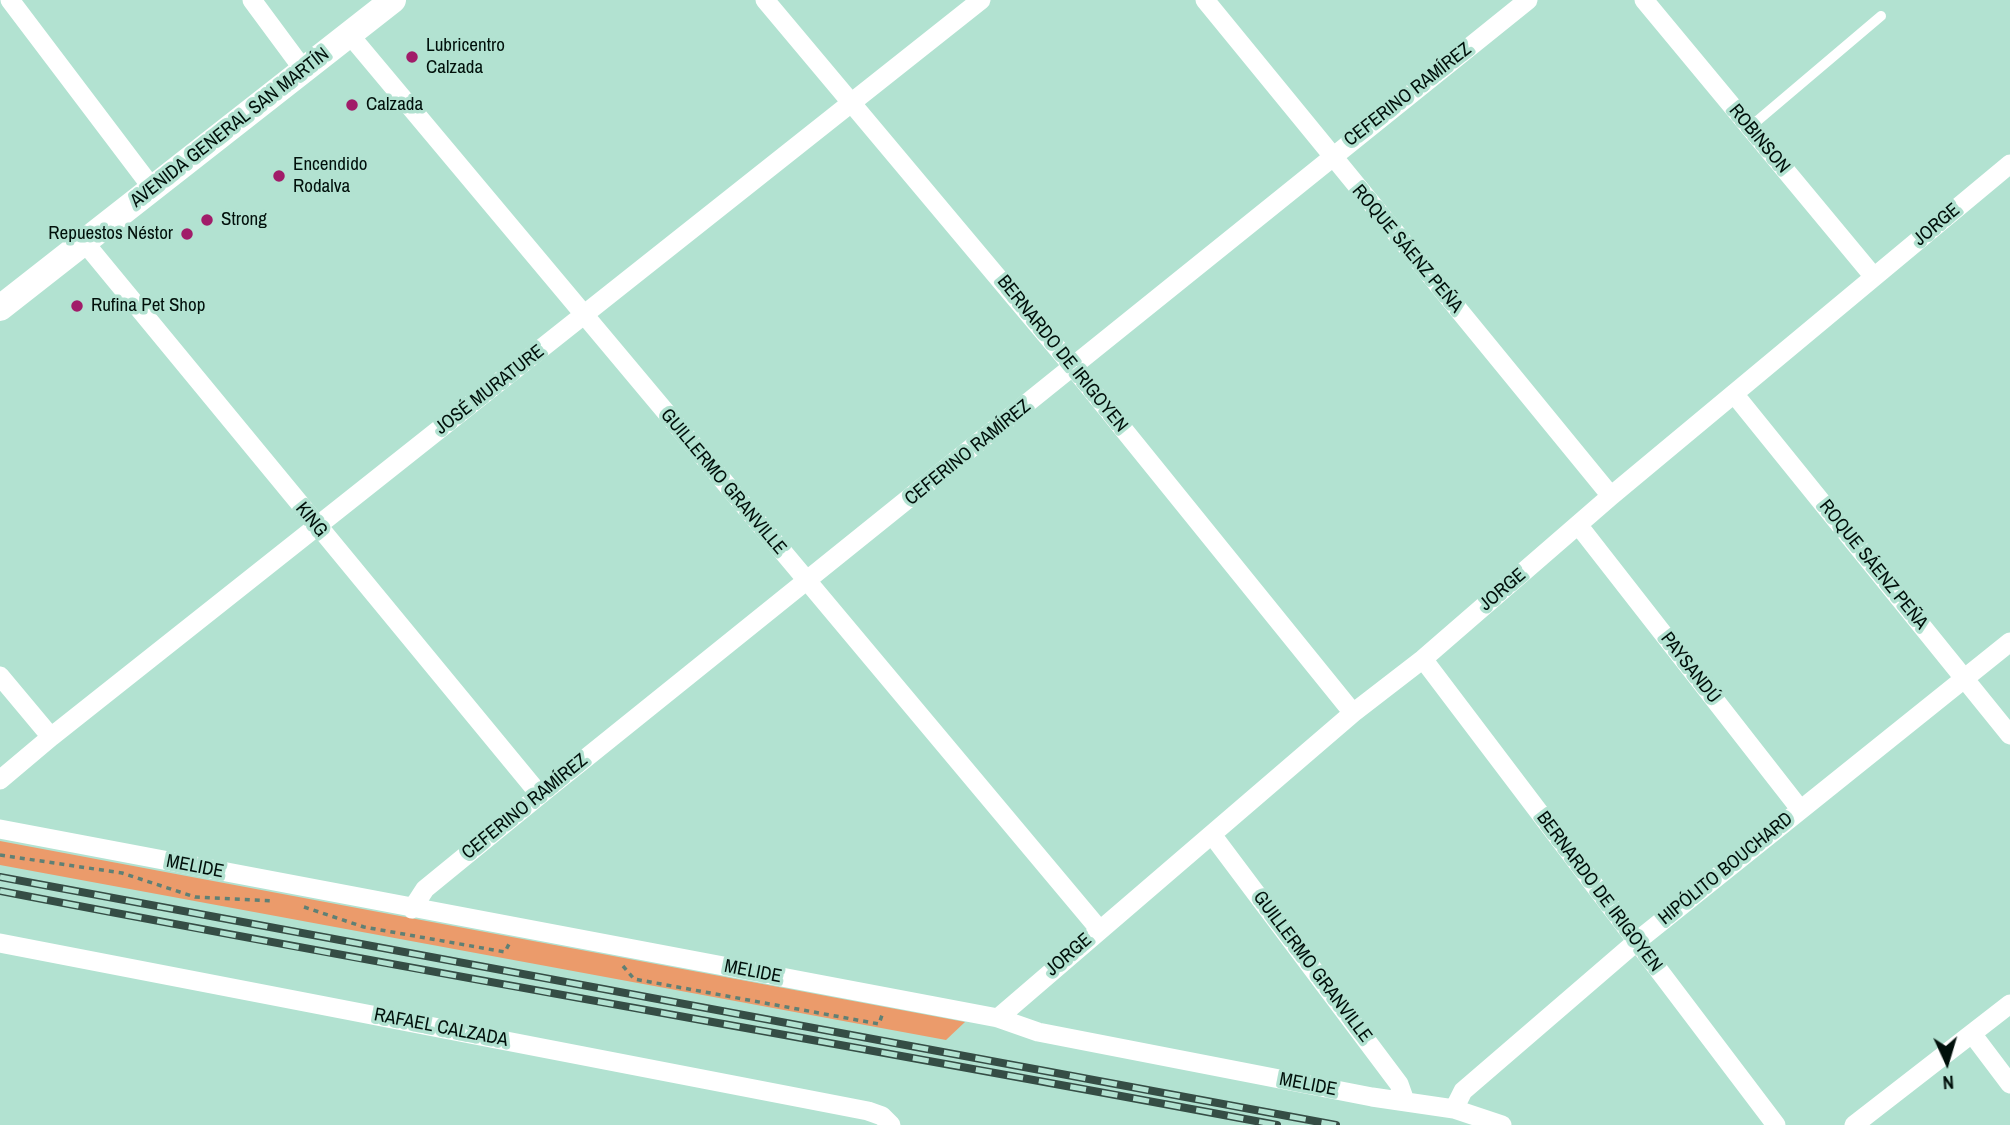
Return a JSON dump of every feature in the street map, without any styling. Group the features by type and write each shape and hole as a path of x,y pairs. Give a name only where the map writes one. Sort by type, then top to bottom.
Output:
{"main road":[{"name":"AVENIDA GENERAL SAN MARTÍN","path":"0,308 393,0"}],"street":[{"path":"10,0 153,189"},
{"path":"252,0 303,69"},
{"name":"BERNARDO DE IRIGOYEN","path":"765,0 1073,367 1353,713"},
{"name":"JOSÉ MURATURE","path":"0,780 981,0"},
{"name":"ROQUE SÁENZ PEÑA","path":"1205,0 1611,496"},
{"name":"CEFERINO RAMÍREZ","path":"412,908 425,889 540,795 1528,0"},
{"name":"ROBINSON","path":"1644,0 1874,278"},
{"name":"GUILLERMO GRANVILLE","path":"349,34 1099,929"},
{"name":"JORGE","path":"998,1018 1353,713 1423,659 1611,496 2010,164"},
{"name":"KING","path":"85,243 316,527 540,795"},
{"name":"ROQUE SÁENZ PEÑA","path":"1735,395 2010,735"},
{"name":"PAYSANDÚ","path":"1579,526 1800,809"},
{"name":"HIPÓLITO BOUCHARD","path":"1454,1109 1463,1091 1636,942 2010,642"},
{"name":"BERNARDO DE IRIGOYEN","path":"1423,659 1776,1125"},
{"path":"0,676 51,737"},
{"name":"MELIDE","path":"0,829 998,1018 1038,1032 1372,1097 1454,1109 1502,1125"},
{"name":"GUILLERMO GRANVILLE","path":"1213,836 1399,1084 1405,1101"},
{"name":"RAFAEL CALZADA","path":"0,943 868,1111 881,1122"},
{"path":"1854,1125 2010,1004"},
{"path":"1973,1035 2010,1084"}],"lane":[{"path":"1749,127 1881,16"}],"path":[{"path":"0,855 122,873 195,897 274,901"},
{"path":"298,905 364,927 506,952 510,943 522,946"},
{"path":"622,966 634,979 879,1024 883,1014 895,1016"}],"shaded area":[{"path":"0,841 965,1022 946,1040 0,865"}],"railway":[{"path":"0,877 1336,1125"},
{"path":"0,891 1277,1125"}],"place":[{"name":"Lubricentro Calzada","path":"412,57"},
{"name":"Calzada","path":"352,105"},
{"name":"Encendido Rodalva","path":"279,176"},
{"name":"Strong","path":"207,220"},
{"name":"Repuestos Néstor","path":"187,234"},
{"name":"Rufina Pet Shop","path":"77,306"}]}
